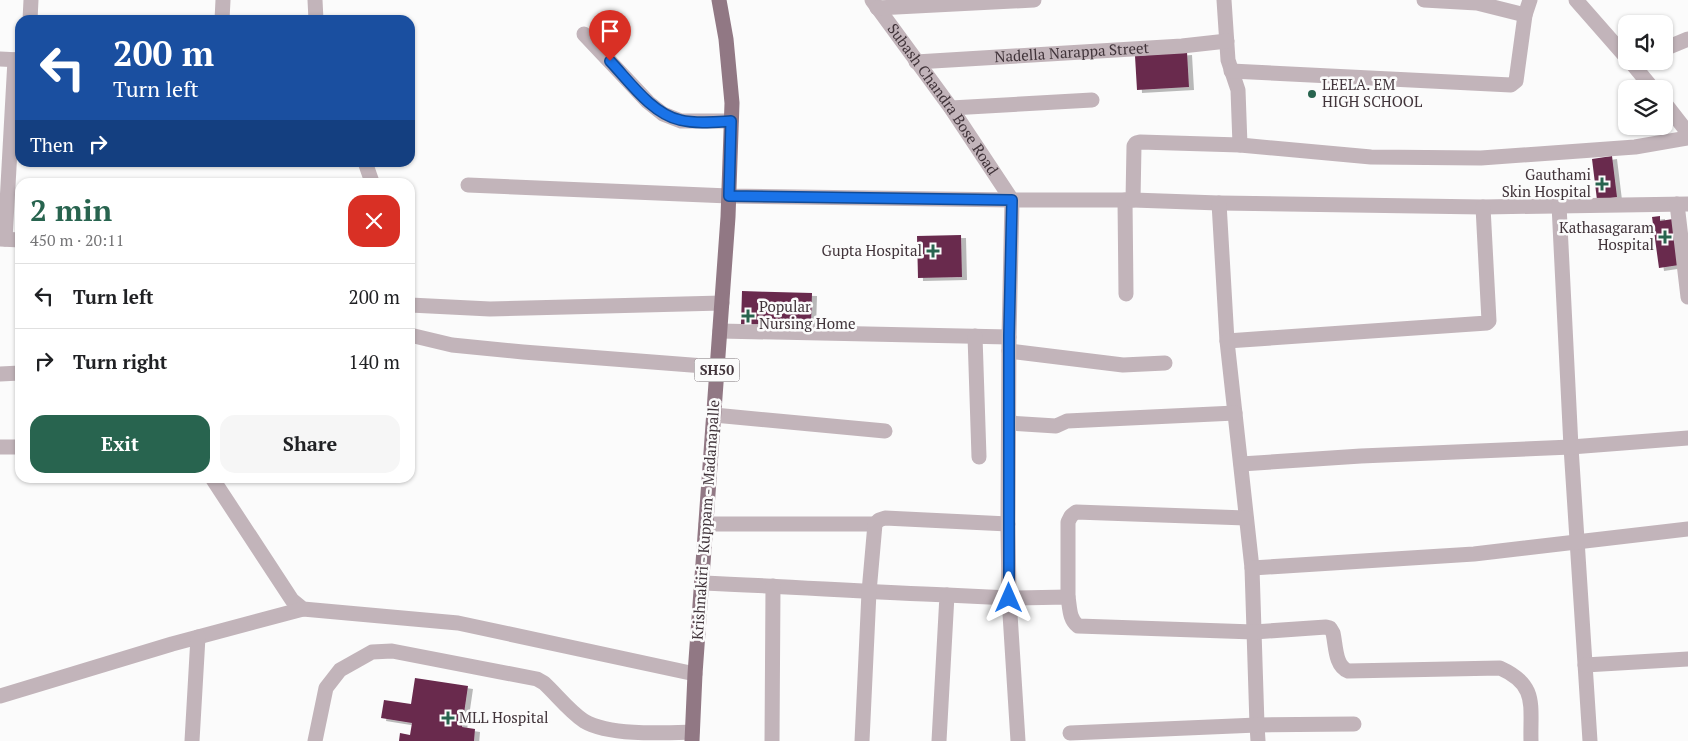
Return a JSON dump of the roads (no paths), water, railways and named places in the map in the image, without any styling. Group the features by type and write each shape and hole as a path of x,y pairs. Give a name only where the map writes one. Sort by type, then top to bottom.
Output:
{"main road":[{"name":"Krishnakiri - Kuppam - Madanapalle","path":"692,736 729,196 732,103 720,0"}],"street":[{"path":"30,15 31,0"},
{"path":"222,15 223,0"},
{"path":"315,0 316,15"},
{"path":"875,4 1034,0"},
{"path":"1224,0 1228,60 1238,90 1240,145"},
{"path":"1424,0 1477,3 1525,15"},
{"path":"1231,71 1511,85 1516,81 1525,15 1530,0"},
{"path":"1576,0 1618,46"},
{"name":"Subash Chandra Bose Road","path":"875,4 951,108 1012,200"},
{"path":"584,34 648,102 663,114 681,121 731,121"},
{"path":"1673,45 1688,39"},
{"name":"Nadella Narappa Street","path":"916,62 1182,46 1226,41"},
{"path":"8,239 12,59"},
{"path":"1639,70 1646,80"},
{"path":"951,108 1092,100"},
{"path":"1673,114 1688,133"},
{"path":"1126,294 1129,200 1134,146 1140,142 1240,145 1371,157 1481,158 1635,147 1688,138"},
{"path":"468,185 729,196 1129,200 1483,207 1683,204 1688,298"},
{"path":"1012,200 1008,524 1009,598 1018,741"},
{"path":"1220,203 1227,341 1252,568 1258,741"},
{"path":"1559,206 1577,543 1590,741"},
{"path":"1227,341 1486,323 1488,321 1483,207"},
{"path":"415,305 490,309 722,303"},
{"path":"720,331 975,336 1123,365 1165,363"},
{"path":"415,336 436,342 470,347 718,367"},
{"path":"975,336 979,457"},
{"path":"0,374 15,374"},
{"path":"1009,423 1056,426 1067,421 1235,413"},
{"path":"714,415 885,431"},
{"path":"1241,464 1361,456 1572,447 1688,438"},
{"path":"0,447 15,447"},
{"path":"215,483 292,600 303,609"},
{"path":"1246,518 1076,512 1068,522 1068,597 1073,622 1078,626 1254,632 1326,626 1334,633 1339,665 1343,670 1500,668 1514,675 1528,691 1532,741"},
{"path":"862,741 869,592 875,524 885,518 1008,524"},
{"path":"706,524 875,524"},
{"path":"1252,568 1474,554 1688,529"},
{"path":"702,583 1009,598 1068,597"},
{"path":"772,586 772,741"},
{"path":"939,741 947,595"},
{"path":"0,696 198,637 303,609 458,623 695,674"},
{"path":"192,741 198,637"},
{"path":"315,741 326,688 340,670 372,652 392,651 537,679 544,683 583,720 593,725 638,732 692,736"},
{"path":"1585,664 1688,659"},
{"path":"1070,733 1256,725 1354,724"}],"place":[{"name":"LEELA. EM HIGH SCHOOL","path":"1312,94"},
{"name":"Gauthami Skin Hospital","path":"1602,184"},
{"name":"Kathasagaram Hospital","path":"1665,237"},
{"name":"Gupta Hospital","path":"933,251"},
{"name":"Popular Nursing Home","path":"748,316"},
{"name":"MLL Hospital","path":"448,718"}]}
